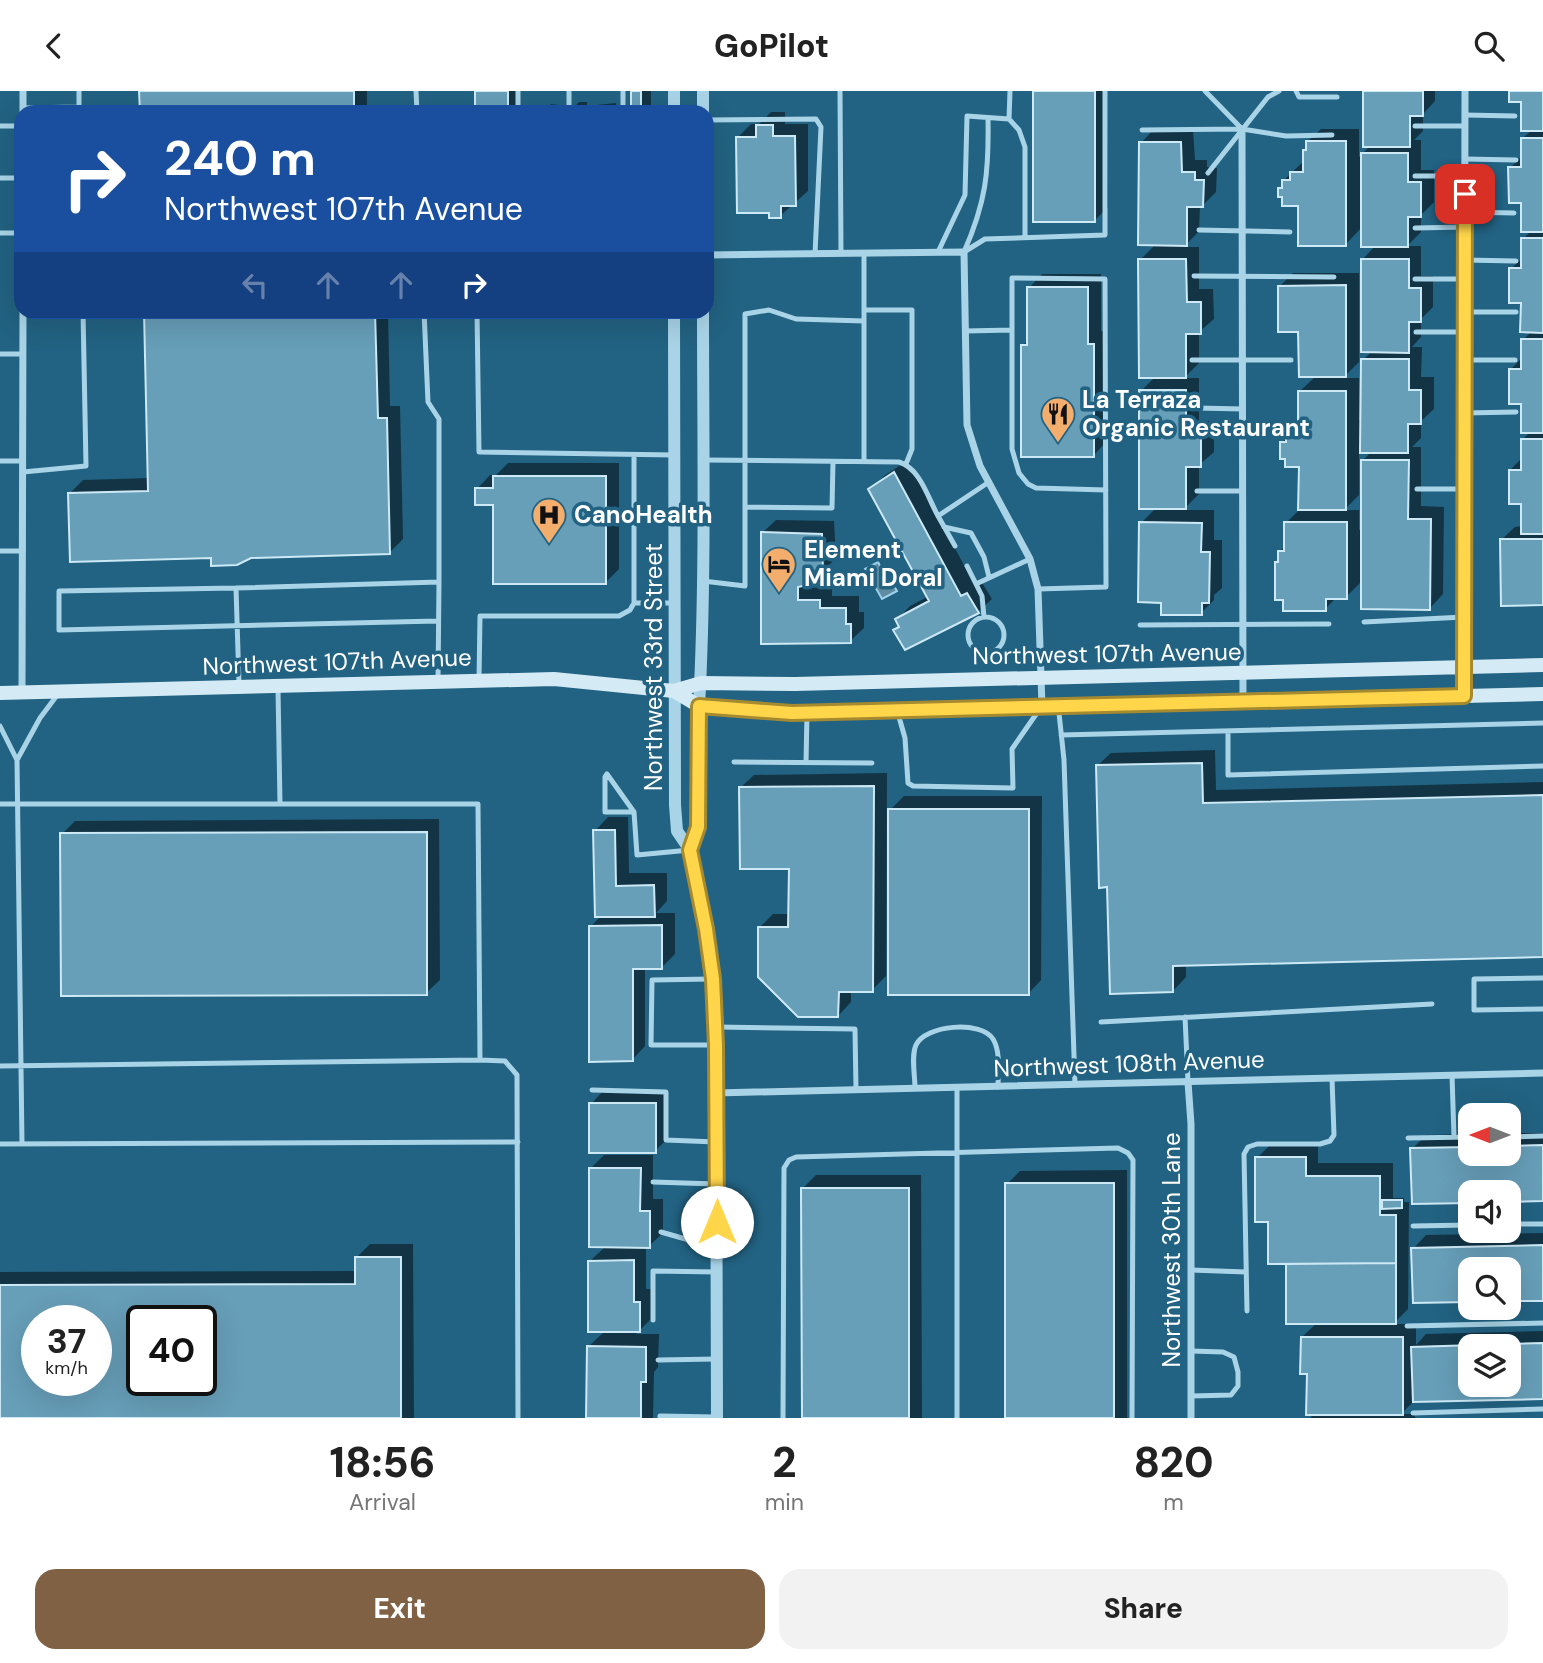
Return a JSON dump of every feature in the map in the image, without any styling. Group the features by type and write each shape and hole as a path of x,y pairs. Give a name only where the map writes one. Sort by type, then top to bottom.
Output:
{"main road":[{"name":"Northwest 107th Avenue","path":"0,693 568,679 674,691 701,683 779,685 1543,666"},
{"path":"1464,667 1464,696"},
{"name":"Northwest 107th Avenue","path":"674,691 699,706 766,712 1543,694"}],"street":[{"path":"1464,667 1465,91"},
{"path":"1242,129 1243,701"},
{"path":"714,255 964,252 967,425 974,454 1030,559 1038,589 1042,706"},
{"path":"22,692 23,319"},
{"name":"Northwest 33rd Street","path":"674,319 674,691 677,831 690,850 713,979 716,1027 717,1417"},
{"name":"Northwest 33rd Street","path":"690,850 698,827 702,319"},
{"name":"Northwest 108th Avenue","path":"716,1093 1543,1073"},
{"name":"Northwest 30th Lane","path":"1188,1081 1191,1124 1191,1418"}],"lane":[{"path":"840,91 841,253"},
{"path":"1010,91 1009,119 1019,130 1025,147 1025,237"},
{"path":"964,252 985,239 1105,235 1105,91"},
{"path":"1205,91 1242,129"},
{"path":"1208,173 1268,97 1279,91"},
{"path":"1296,91 1300,97 1337,97"},
{"path":"1465,115 1515,116"},
{"path":"938,252 965,195 967,117 1009,119"},
{"path":"964,252 977,222 987,184 988,118"},
{"path":"714,120 816,119 821,127 815,254"},
{"path":"1415,126 1465,126"},
{"path":"1142,130 1242,129 1286,136 1332,135"},
{"path":"1465,159 1516,160"},
{"path":"1415,176 1465,176"},
{"path":"1465,212 1514,213"},
{"path":"1415,227 1465,227"},
{"path":"1199,230 1290,232"},
{"path":"864,253 864,461"},
{"path":"1465,260 1516,261"},
{"path":"1194,276 1334,277"},
{"path":"1038,589 1106,587 1106,490 1105,279 1012,278 1012,449 1019,473 1027,484 1036,488 1106,490"},
{"path":"1415,279 1465,279"},
{"path":"702,582 745,586 745,314 769,310 796,319 864,321"},
{"path":"864,310 912,310 912,449 906,464"},
{"path":"1465,312 1516,313"},
{"path":"23,472 86,466 83,319"},
{"path":"424,319 428,403 439,419 438,681"},
{"path":"477,319 479,452 674,455"},
{"path":"965,331 1012,330"},
{"path":"1416,332 1465,332"},
{"path":"0,354 23,354"},
{"path":"1192,360 1291,360"},
{"path":"1465,360 1515,360"},
{"path":"1196,408 1242,409"},
{"path":"1464,413 1516,412"},
{"path":"479,680 480,616 619,616 630,610 634,603 634,455"},
{"path":"702,460 899,461 916,474 955,546"},
{"path":"0,461 23,461"},
{"path":"745,507 832,507 833,461"},
{"path":"938,516 989,482"},
{"path":"1418,489 1464,489"},
{"path":"1197,491 1242,491"},
{"path":"944,527 971,533 984,557 989,577"},
{"path":"0,551 23,551"},
{"path":"976,584 1030,559"},
{"path":"967,566 982,596 984,617"},
{"path":"437,621 59,630 59,591 439,582"},
{"path":"236,588 239,687"},
{"path":"634,603 674,603"},
{"path":"984,617 990,617 1000,623 1005,633 999,649 987,654 975,650 968,634 973,623 984,617"},
{"path":"1364,622 1464,617"},
{"path":"1140,625 1329,624"},
{"path":"278,686 280,804"},
{"path":"17,760 40,718 60,692"},
{"path":"897,710 905,738 908,783 913,786 1013,788 1012,749 1042,706 1059,713 1065,773 1075,1085"},
{"path":"806,763 807,712"},
{"path":"1061,735 1543,723"},
{"path":"0,726 17,760 22,1144"},
{"path":"1228,731 1228,775 1543,766"},
{"path":"734,762 872,763"},
{"path":"634,812 605,812 607,774 634,812 637,855 690,850"},
{"path":"0,804 478,804 480,1060"},
{"path":"1543,978 1474,979 1474,1010 1543,1009"},
{"path":"713,979 652,980 652,1045 716,1045"},
{"path":"1101,1022 1432,1004"},
{"path":"1185,1017 1188,1081"},
{"path":"716,1027 855,1029 856,1090"},
{"path":"915,1089 915,1046 924,1034 941,1029 970,1027 984,1029 994,1040 998,1057 998,1087"},
{"path":"0,1066 505,1061 517,1075 518,1418"},
{"path":"1452,1075 1454,1137"},
{"path":"1247,1311 1244,1154 1248,1147 1257,1144 1320,1144 1330,1141 1334,1135 1332,1078"},
{"path":"957,1088 957,1418"},
{"path":"592,1090 666,1092 666,1140 716,1142"},
{"path":"1521,1137 1543,1136"},
{"path":"1408,1138 1458,1137"},
{"path":"0,1145 518,1142"},
{"path":"783,1418 784,1168 789,1160 796,1157 1118,1148 1128,1153 1133,1160 1132,1418"},
{"path":"653,1182 716,1184"},
{"path":"1521,1224 1543,1224"},
{"path":"1413,1226 1458,1225"},
{"path":"661,1231 689,1240 717,1241"},
{"path":"653,1320 653,1271 717,1272"},
{"path":"1191,1271 1246,1272"},
{"path":"1407,1326 1543,1322"},
{"path":"1191,1351 1223,1352 1234,1357 1238,1372 1238,1386 1231,1395 1191,1396"},
{"path":"658,1360 717,1359"},
{"path":"1413,1413 1543,1409"},
{"path":"660,1418 717,1417"}],"water":[{"path":"878,562 891,587 894,586 897,591 882,599 865,569"}],"building":[{"path":"139,91 354,91 354,105 140,105"},
{"path":"475,91 508,91 508,105 475,105"},
{"path":"631,91 641,91 641,105 631,105"},
{"path":"1033,91 1095,91 1095,222 1033,222"},
{"path":"1363,91 1423,91 1423,116 1410,116 1410,147 1363,147"},
{"path":"1509,91 1543,91 1543,131 1521,131 1521,102 1509,102"},
{"path":"756,125 773,125 773,136 795,136 796,206 781,206 781,218 769,218 769,213 737,213 736,137 756,137"},
{"path":"1521,138 1543,138 1543,232 1521,232 1521,203 1509,203 1508,167 1521,167"},
{"path":"1306,141 1346,141 1346,246 1298,246 1298,206 1282,206 1282,197 1278,197 1278,188 1282,188 1282,180 1290,180 1290,172 1303,172 1303,150 1306,150"},
{"path":"1139,142 1181,142 1182,172 1195,172 1195,180 1204,180 1203,207 1187,207 1187,246 1138,245"},
{"path":"1361,153 1408,153 1408,182 1421,182 1421,217 1408,217 1408,247 1361,247"},
{"path":"1521,238 1543,238 1543,333 1520,332 1521,303 1509,303 1509,268 1521,268"},
{"path":"1138,259 1186,259 1187,302 1201,302 1201,334 1186,334 1186,378 1139,378"},
{"path":"1361,259 1409,259 1409,288 1421,288 1421,322 1409,322 1409,353 1361,352"},
{"path":"1346,285 1346,377 1299,377 1298,332 1278,332 1278,286"},
{"path":"1027,287 1088,287 1088,344 1094,344 1094,457 1021,457 1021,345 1027,345"},
{"path":"144,319 375,319 378,418 387,418 390,554 251,558 237,565 211,566 211,558 70,562 68,493 148,491"},
{"path":"1521,339 1543,339 1543,433 1521,433 1521,404 1509,404 1509,369 1521,369"},
{"path":"1361,359 1409,359 1409,390 1421,390 1421,424 1408,424 1408,453 1360,453"},
{"path":"1139,390 1186,390 1186,434 1201,434 1201,467 1186,467 1186,509 1139,509"},
{"path":"1298,391 1346,391 1346,510 1298,510 1299,467 1285,467 1285,459 1280,459 1280,442 1286,442 1286,433 1298,433"},
{"path":"1521,439 1543,439 1543,534 1521,534 1521,504 1509,504 1509,470 1521,470"},
{"path":"1361,460 1409,460 1408,519 1431,519 1430,610 1361,609"},
{"path":"894,472 961,596 967,593 979,613 905,650 893,630 899,627 895,619 929,601 868,489"},
{"name":"CanoHealth","path":"493,476 606,476 606,584 493,584 493,505 475,505 475,488 493,488"},
{"path":"1139,522 1202,523 1201,552 1210,552 1209,603 1202,603 1202,615 1161,615 1161,603 1138,602"},
{"path":"1284,522 1347,522 1347,599 1326,599 1326,611 1283,611 1283,600 1275,600 1275,562 1278,562 1278,551 1284,551"},
{"name":"Element Miami Doral","path":"761,532 822,534 823,573 804,573 803,586 798,587 798,600 820,600 820,608 846,608 846,624 851,624 851,643 761,644"},
{"path":"1500,539 1543,539 1543,605 1501,606"},
{"path":"1202,763 1203,803 1543,795 1543,957 1173,966 1173,992 1110,994 1107,887 1099,888 1096,765"},
{"path":"874,786 873,992 839,992 838,1017 798,1017 758,977 758,927 788,927 789,869 740,869 739,787"},
{"path":"888,809 1029,809 1029,995 888,995"},
{"path":"593,830 615,830 616,886 654,885 655,917 595,917"},
{"path":"427,832 427,995 61,996 60,833"},
{"path":"662,925 662,969 633,969 633,1061 589,1062 589,926"},
{"path":"589,1103 656,1103 656,1153 589,1153"},
{"path":"1543,1145 1543,1201 1521,1202 1521,1180 1458,1180 1458,1203 1412,1204 1410,1148 1458,1147 1458,1166 1521,1166 1521,1146"},
{"path":"1255,1157 1306,1157 1306,1176 1380,1176 1380,1215 1396,1215 1396,1263 1268,1264 1268,1222 1255,1222"},
{"path":"589,1168 641,1168 640,1211 650,1211 650,1248 589,1247"},
{"path":"1005,1183 1114,1183 1114,1418 1005,1418"},
{"path":"801,1188 909,1188 909,1418 802,1418"},
{"path":"1382,1200 1402,1200 1402,1208 1382,1209"},
{"path":"1543,1245 1543,1301 1521,1301 1521,1257 1458,1257 1458,1302 1413,1303 1411,1248"},
{"path":"355,1257 401,1257 401,1418 0,1418 0,1285 355,1284"},
{"path":"634,1260 634,1302 640,1302 640,1332 588,1332 588,1261"},
{"path":"1396,1263 1396,1324 1286,1324 1286,1264"},
{"path":"1301,1337 1403,1337 1403,1415 1306,1415 1307,1374 1300,1374"},
{"path":"1543,1343 1543,1399 1413,1402 1411,1347 1458,1346 1458,1397 1521,1397 1521,1344"},
{"path":"587,1346 646,1347 646,1382 641,1382 641,1418 586,1418"}],"place":[{"name":"La Terraza Organic Restaurant","path":"1058,444"},
{"name":"CanoHealth","path":"549,545"},
{"name":"Element Miami Doral","path":"779,594"}],"route":[{"path":"717,1222 713,979 690,850 698,827 699,706 792,713 1464,696 1465,194"}]}
